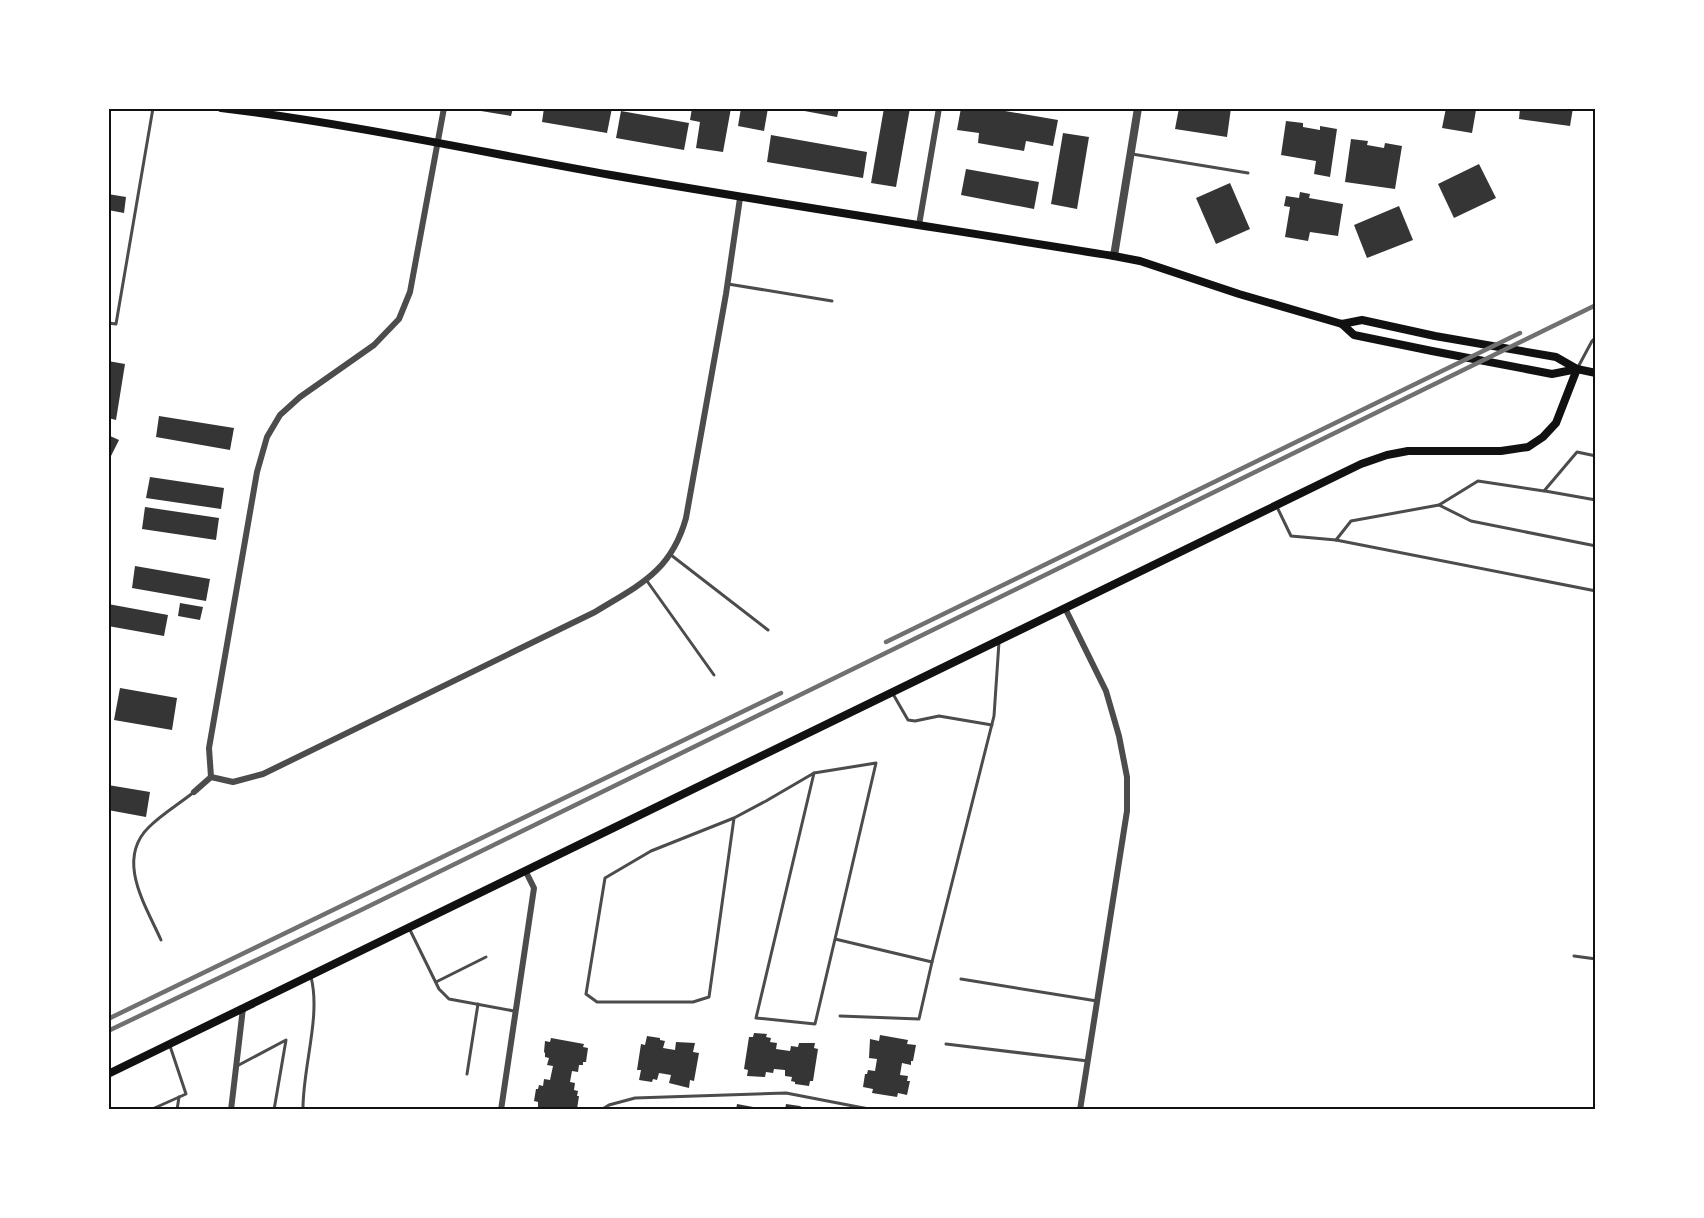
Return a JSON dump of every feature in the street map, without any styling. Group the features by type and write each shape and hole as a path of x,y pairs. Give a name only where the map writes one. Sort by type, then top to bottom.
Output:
{"main road":[{"path":"221,108 267,111 740,198 1140,261 1239,294 1342,324 1354,335 1552,374 1576,369"},
{"path":"1342,324 1362,320 1435,336 1556,357 1576,369 1596,373"},
{"path":"108,1074 1361,464 1387,454 1408,451 1501,451 1528,447 1544,437 1556,423 1576,369"}],"street":[{"path":"211,777 209,748 257,472 267,437 280,415 300,397 374,345 399,318 410,292 444,108"},
{"path":"919,225 939,108"},
{"path":"1114,256 1138,108"},
{"path":"211,777 233,782 263,774 595,612 646,580 671,555 681,537 686,518 728,284 740,198"},
{"path":"1065,608 1106,691 1119,736 1127,777 1127,811 1080,1110"},
{"path":"194,792 211,777"},
{"path":"501,1110 534,888 526,872"},
{"path":"231,1110 243,1008"}],"lane":[{"path":"108,323 116,324 153,108"},
{"path":"1131,154 1248,173"},
{"path":"728,284 832,301"},
{"path":"1576,369 1596,337"},
{"path":"1544,491 1577,453 1596,456"},
{"path":"1336,540 1351,520 1439,505 1478,482 1596,500"},
{"path":"1439,505 1471,521 1596,546"},
{"path":"1276,506 1292,536 1336,540 1596,591"},
{"path":"671,555 768,630"},
{"path":"646,580 714,675"},
{"path":"840,1016 919,1019 992,725 999,640"},
{"path":"892,693 908,720 915,721 939,716 992,725"},
{"path":"734,818 709,997 693,1002 597,1002 586,994 604,878 651,851 734,818 814,773 876,763 815,1024 756,1018 814,773"},
{"path":"161,940 135,881 136,847 147,828 194,792"},
{"path":"409,928 439,989 449,999 517,1011"},
{"path":"835,939 932,962"},
{"path":"1574,956 1596,959"},
{"path":"436,982 486,957"},
{"path":"303,1108 303,1087 315,1000 310,975"},
{"path":"961,979 1097,1001"},
{"path":"467,1074 478,1005"},
{"path":"236,1067 286,1040 274,1110"},
{"path":"150,1110 186,1094 170,1044"},
{"path":"946,1044 1088,1061"},
{"path":"601,1110 609,1105 635,1098 786,1093 874,1110"},
{"path":"177,1110 179,1097"}],"building":[{"path":"482,108 513,108 511,116 481,111"},
{"path":"544,108 612,108 607,133 542,122"},
{"path":"692,108 731,108 723,152 696,148 700,122 690,120"},
{"path":"741,108 768,108 764,131 738,126"},
{"path":"800,108 839,108 837,117 799,110"},
{"path":"884,108 910,108 896,187 871,183"},
{"path":"961,108 988,108 1058,120 1053,146 1026,141 1024,151 978,143 979,133 957,130"},
{"path":"1179,108 1231,108 1227,137 1175,129"},
{"path":"1446,108 1476,110 1472,133 1442,128"},
{"path":"1520,108 1573,108 1570,126 1519,119"},
{"path":"621,111 689,123 684,150 616,138"},
{"path":"1286,121 1303,123 1303,127 1320,130 1320,126 1337,129 1330,177 1314,174 1316,161 1281,155"},
{"path":"1063,133 1089,137 1077,209 1051,204"},
{"path":"771,135 867,152 863,178 767,162"},
{"path":"1351,139 1368,141 1367,145 1384,148 1385,143 1402,146 1395,189 1345,182"},
{"path":"1479,164 1496,198 1454,218 1438,184"},
{"path":"966,169 1039,182 1034,209 961,195"},
{"path":"1230,183 1250,229 1216,244 1196,198"},
{"path":"1300,192 1310,194 1309,198 1343,204 1338,236 1310,232 1308,241 1285,237 1290,207 1284,206 1286,196 1299,198"},
{"path":"108,194 126,197 124,213 108,210"},
{"path":"1399,206 1413,240 1367,258 1354,225"},
{"path":"108,361 125,364 116,420 108,418"},
{"path":"159,416 234,428 230,450 156,437"},
{"path":"108,435 119,440 108,462"},
{"path":"150,477 224,488 221,509 146,498"},
{"path":"145,507 219,518 216,540 142,529"},
{"path":"135,566 210,579 206,601 132,588"},
{"path":"180,603 203,607 200,620 178,616"},
{"path":"108,604 168,615 164,636 108,626"},
{"path":"120,688 177,698 172,730 114,720"},
{"path":"108,785 150,792 146,817 108,810"},
{"path":"754,1033 767,1034 766,1037 771,1038 770,1042 777,1043 776,1049 790,1051 791,1046 798,1047 799,1043 815,1043 814,1048 818,1049 813,1081 810,1081 809,1086 795,1084 791,1081 792,1077 785,1076 785,1070 774,1069 773,1073 766,1072 765,1077 747,1076 748,1070 744,1069 749,1037 753,1037"},
{"path":"880,1035 908,1040 907,1044 916,1045 911,1065 902,1063 900,1075 908,1076 907,1081 910,1081 907,1095 898,1093 897,1097 872,1093 873,1089 863,1087 865,1074 868,1070 875,1071 877,1059 869,1058 870,1039 879,1041"},
{"path":"647,1036 660,1038 665,1041 663,1048 675,1050 676,1042 695,1043 693,1052 699,1053 694,1081 690,1080 689,1088 669,1083 671,1075 659,1073 657,1080 653,1079 652,1082 639,1080 641,1070 637,1070 641,1044 645,1045"},
{"path":"551,1038 584,1044 583,1047 588,1048 586,1062 579,1065 578,1072 572,1071 570,1082 575,1083 574,1090 578,1091 577,1109 556,1110 538,1107 538,1102 534,1101 539,1085 543,1086 544,1079 550,1080 553,1066 547,1065 549,1058 545,1057 544,1052 545,1041 550,1042"},
{"path":"737,1104 764,1109 764,1110 736,1110"},
{"path":"786,1104 800,1106 807,1110 785,1110"}],"railway":[{"path":"108,1031 359,911 1596,305"},
{"path":"886,642 1520,333"},
{"path":"108,1019 781,693"}]}
